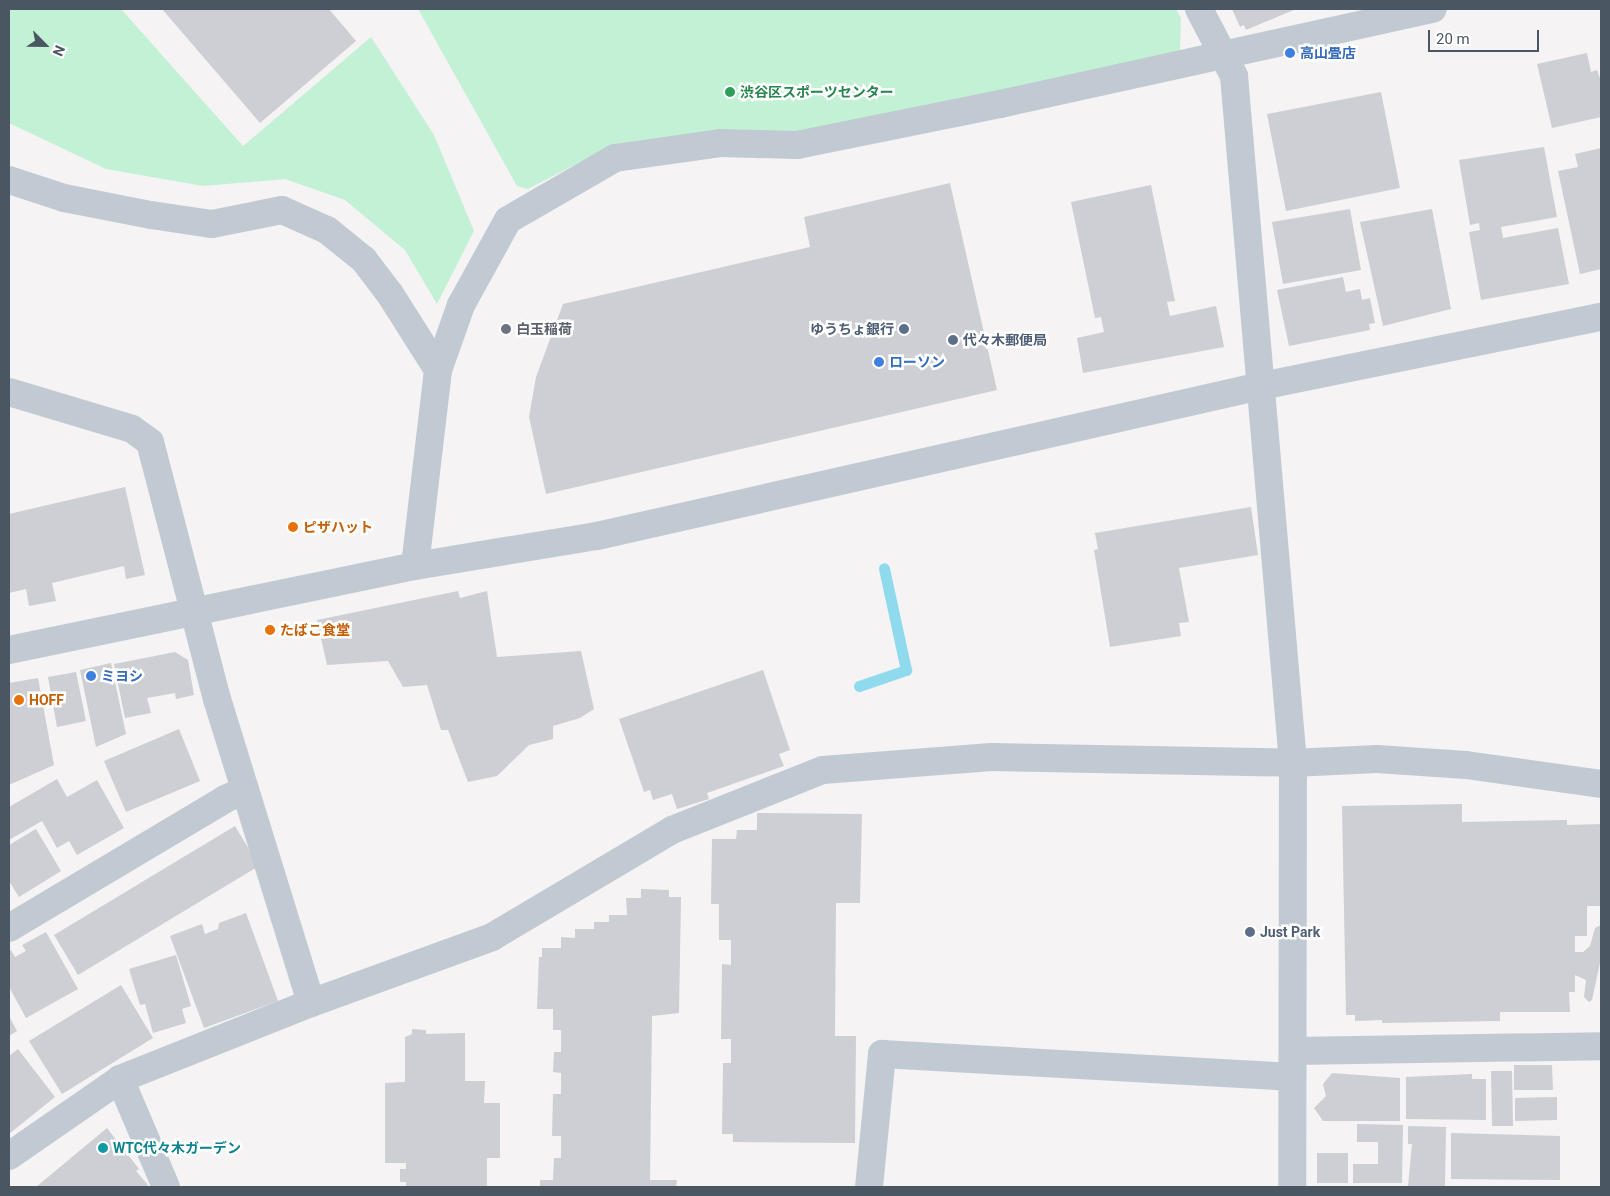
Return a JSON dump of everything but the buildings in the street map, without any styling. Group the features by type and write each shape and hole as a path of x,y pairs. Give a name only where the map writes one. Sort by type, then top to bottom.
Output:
{"street":[{"path":"1199,9 1224,53 1234,76 1292,763 1292,1187"},
{"path":"415,566 438,370 461,305 508,220 614,158 720,143 797,145 1000,104 1224,53 1433,9"},
{"path":"9,180 64,198 151,215 212,224 282,210 327,230 364,260 390,294 438,370"},
{"path":"9,650 194,610 415,566 597,536 1261,386 1601,317"},
{"path":"9,392 144,435 150,442 194,610 245,790 311,1003"},
{"path":"9,1156 120,1079 311,1003 492,937 672,830 823,770 992,757 1292,763 1377,759 1466,765 1601,784"},
{"path":"9,928 225,799 245,790"},
{"path":"869,1187 882,1054 1293,1064 1601,1046"},
{"path":"120,1079 166,1187"}],"green space":[{"path":"9,9 121,9 243,146 371,37 434,135 474,231 437,304 405,250 345,200 285,179 203,186 106,169 9,123"},
{"name":"渋谷区スポーツセンター","path":"418,9 1176,9 1181,18 1180,52 799,135 613,145 528,189 517,186"}],"waterway":[{"path":"859,686 906,670 884,568"}],"place":[{"name":"高山畳店","path":"1290,53"},
{"name":"渋谷区スポーツセンター","path":"730,92"},
{"name":"白玉稲荷","path":"506,329"},
{"name":"ゆうちょ銀行","path":"904,329"},
{"name":"代々木郵便局","path":"953,340"},
{"name":"ローソン","path":"879,362"},
{"name":"ピザハット","path":"293,527"},
{"name":"たばこ食堂","path":"270,630"},
{"name":"ミヨシ","path":"91,676"},
{"name":"HOFF","path":"19,700"},
{"name":"Just Park","path":"1250,932"},
{"name":"WTC代々木ガーデン","path":"103,1148"}]}
